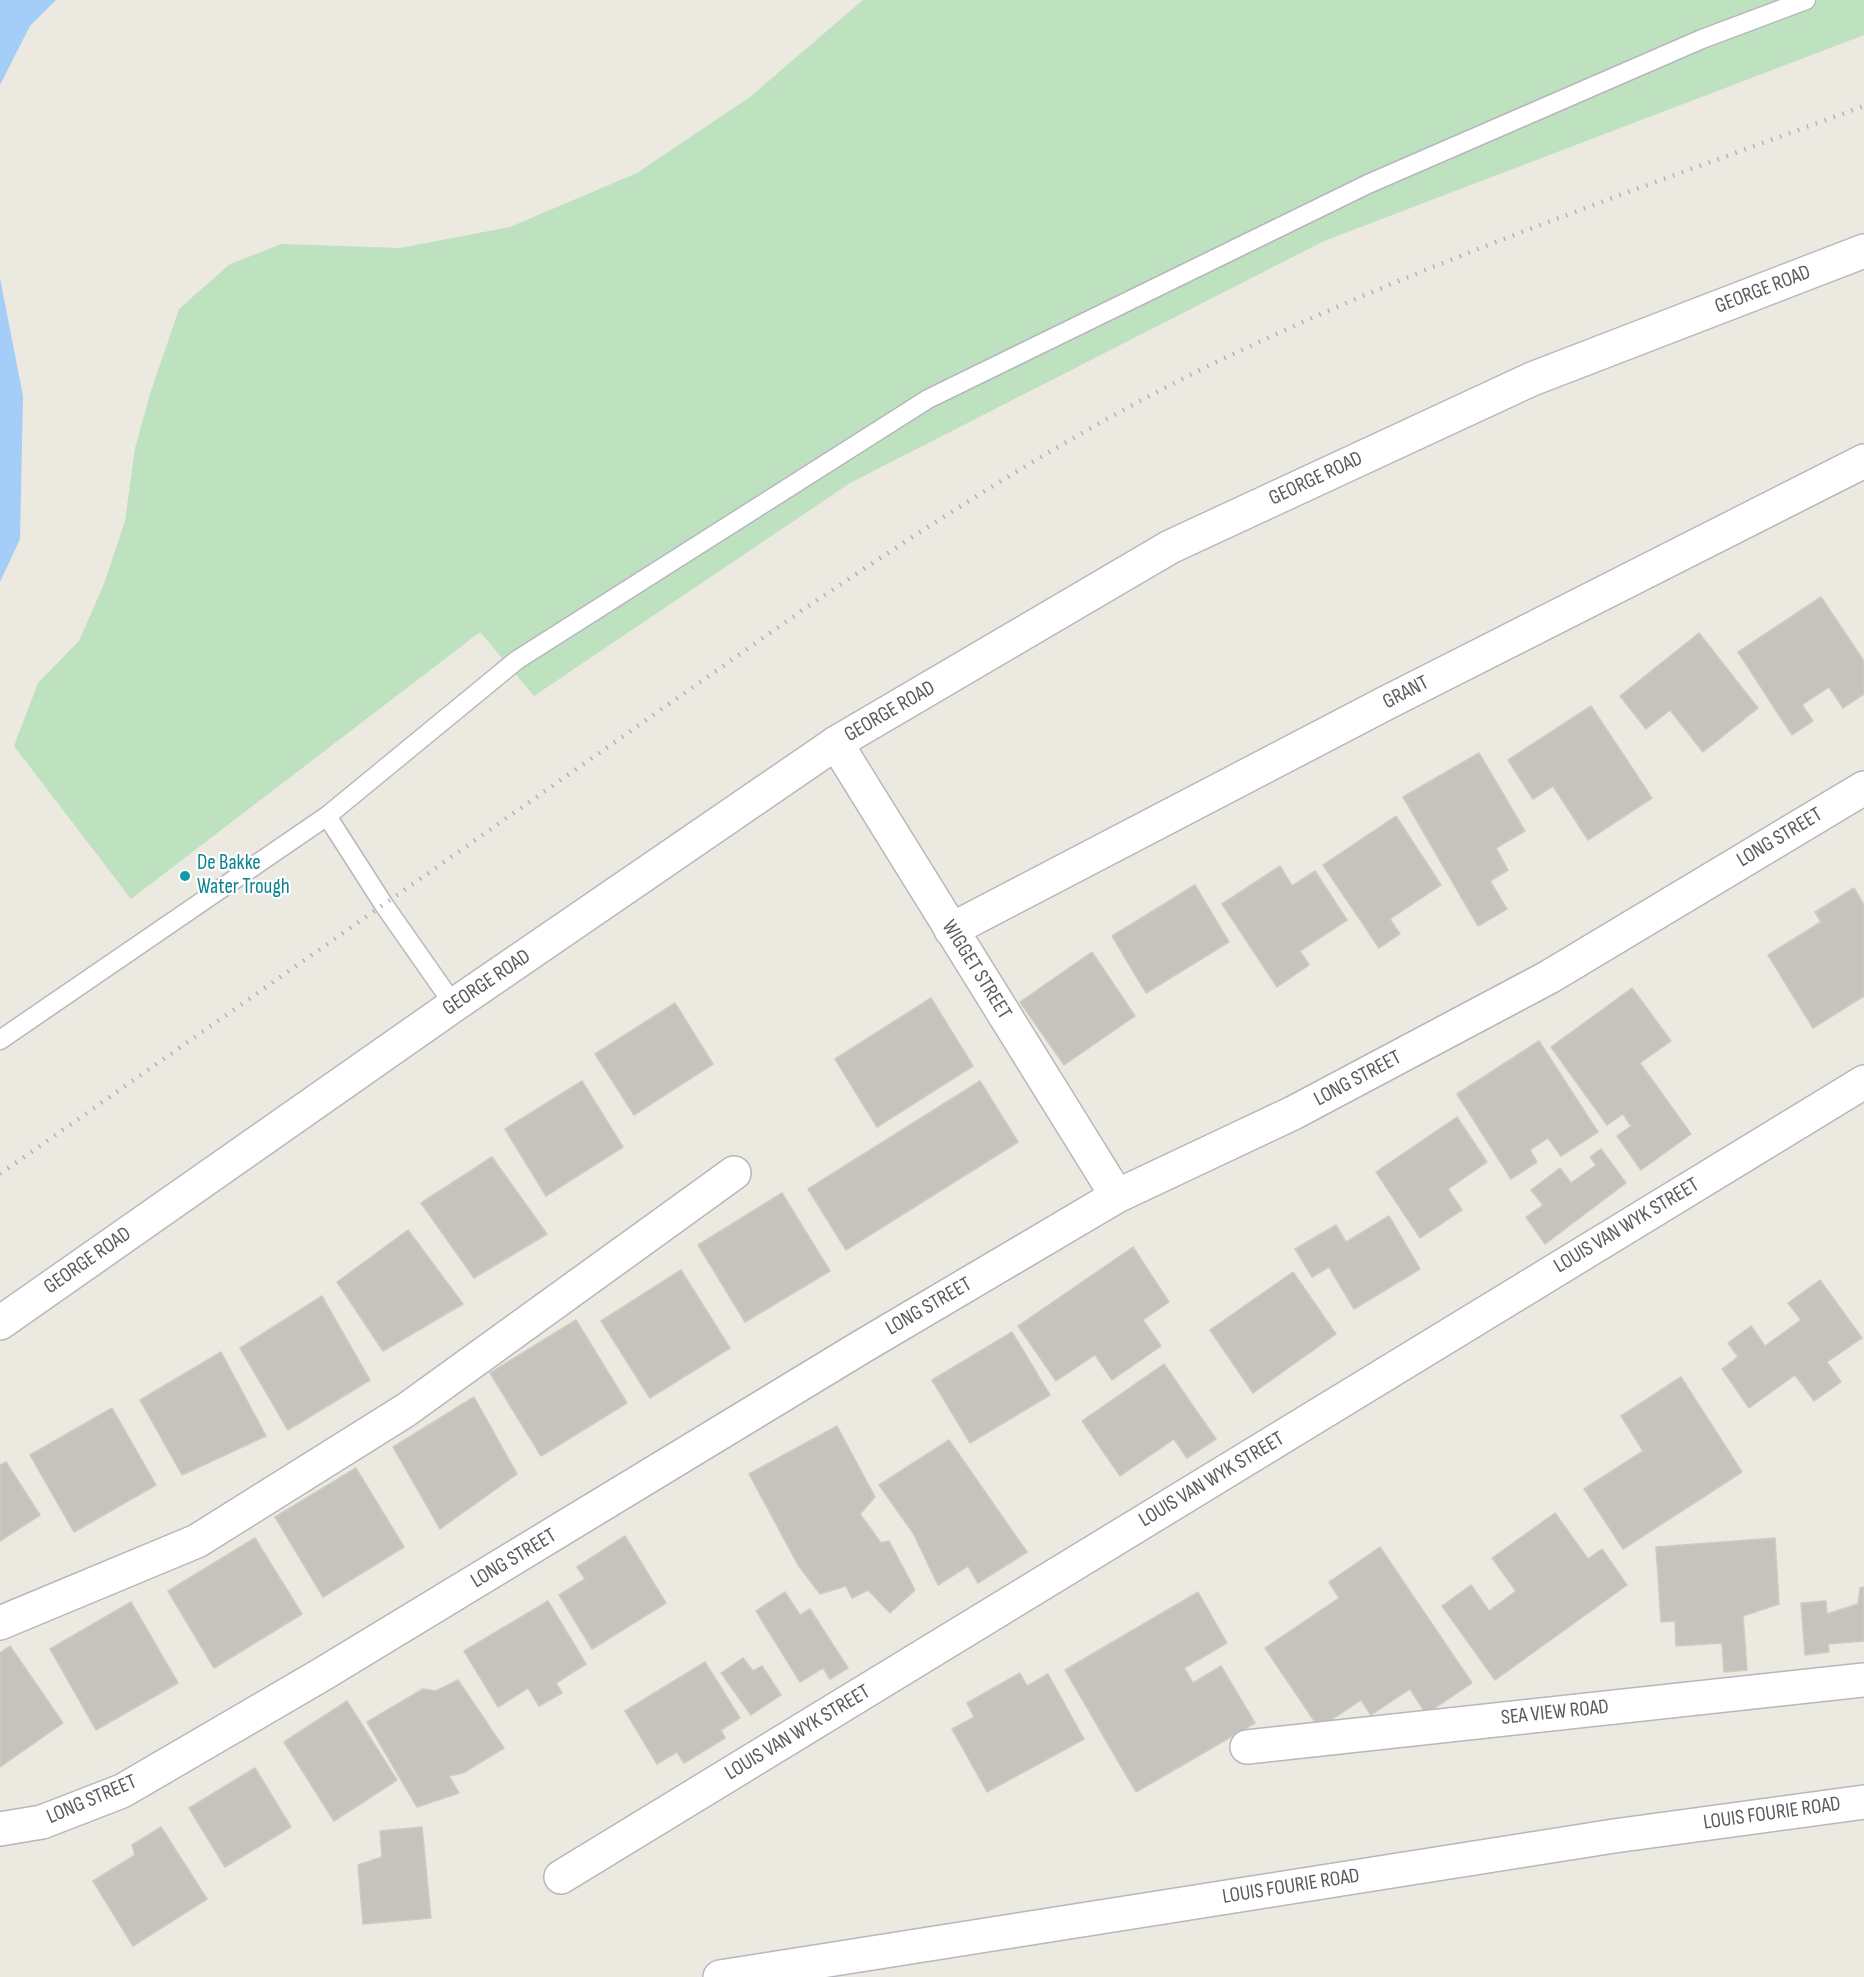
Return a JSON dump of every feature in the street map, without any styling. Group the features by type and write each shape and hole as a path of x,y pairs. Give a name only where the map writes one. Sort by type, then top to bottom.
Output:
{"street":[{"name":"GEORGE ROAD","path":"0,1323 454,1005 836,743 1181,542 1532,379 1864,252"},
{"name":"GRANT","path":"951,930 1388,702 1864,461"},
{"name":"WIGGET STREET","path":"836,743 1117,1196"},
{"name":"LONG STREET","path":"0,1829 42,1822 122,1791 321,1675 863,1346 1117,1196 1293,1113 1549,977 1864,788"},
{"name":"LOUIS VAN WYK STREET","path":"561,1877 1864,1082"},
{"path":"0,1623 197,1540 406,1410 734,1173"},
{"name":"SEA VIEW ROAD","path":"1246,1748 1864,1680"},
{"name":"LOUIS FOURIE ROAD","path":"720,1977 1590,1839 1864,1802"}],"lane":[{"path":"0,1040 327,816 517,660 928,399 1368,184 1702,39 1806,0"},
{"path":"327,816 454,1005"}],"green space":[{"path":"863,0 1864,0 1864,35 1324,241 850,483 534,696 480,632 131,899 14,746 38,683 79,641 104,584 125,521 135,448 151,391 179,309 230,264 282,244 400,248 510,227 637,173 750,97"}],"water":[{"path":"0,0 56,0 30,26 0,85"},
{"path":"0,278 23,396 20,539 0,582"}],"building":[{"path":"1821,597 1864,661 1864,694 1843,708 1829,687 1802,705 1813,721 1792,735 1738,652"},
{"path":"1699,633 1758,708 1703,752 1670,710 1646,729 1620,696"},
{"path":"1591,706 1652,798 1588,840 1553,786 1533,799 1508,760"},
{"path":"1479,753 1525,831 1496,848 1508,870 1490,881 1507,909 1478,926 1403,797"},
{"path":"1396,816 1441,885 1390,919 1400,934 1379,948 1323,865"},
{"path":"1280,866 1292,886 1315,871 1347,920 1300,951 1309,965 1277,987 1222,904"},
{"path":"1195,885 1229,942 1146,993 1112,936"},
{"path":"1854,888 1864,905 1864,996 1813,1028 1768,955 1821,922 1815,912"},
{"path":"1092,952 1135,1016 1064,1065 1020,1002"},
{"path":"1632,988 1671,1041 1640,1063 1691,1134 1641,1170 1617,1136 1631,1126 1623,1114 1607,1125 1551,1047"},
{"path":"931,998 973,1066 877,1127 835,1059"},
{"path":"675,1003 713,1064 634,1115 595,1054"},
{"path":"1539,1041 1598,1132 1561,1156 1548,1138 1530,1150 1537,1162 1511,1179 1457,1094"},
{"path":"582,1081 623,1147 546,1196 505,1129"},
{"path":"980,1081 1018,1142 846,1250 808,1189"},
{"path":"1457,1117 1487,1162 1448,1189 1462,1210 1420,1238 1376,1172"},
{"path":"1601,1149 1626,1183 1545,1244 1526,1217 1543,1205 1531,1190 1560,1168 1571,1183 1596,1165 1590,1157"},
{"path":"492,1157 547,1234 474,1278 421,1203"},
{"path":"782,1193 830,1271 745,1322 698,1245"},
{"path":"1389,1216 1420,1269 1354,1309 1329,1267 1312,1277 1295,1249 1336,1225 1346,1242"},
{"path":"408,1230 463,1304 383,1351 337,1282"},
{"path":"1133,1247 1169,1302 1143,1320 1161,1346 1112,1380 1095,1355 1056,1381 1018,1326"},
{"path":"681,1270 730,1348 650,1398 601,1321"},
{"path":"1293,1272 1336,1334 1253,1393 1210,1330"},
{"path":"1820,1280 1862,1338 1827,1362 1841,1382 1814,1401 1795,1375 1749,1408 1722,1369 1738,1357 1728,1343 1751,1326 1765,1346 1801,1320 1788,1303"},
{"path":"322,1296 370,1380 288,1430 240,1348"},
{"path":"576,1320 627,1403 541,1456 490,1373"},
{"path":"1012,1332 1050,1395 970,1443 932,1380"},
{"path":"221,1352 266,1436 182,1475 140,1400"},
{"path":"1164,1364 1216,1439 1187,1458 1174,1439 1120,1476 1082,1421"},
{"path":"1681,1377 1742,1472 1623,1549 1584,1489 1643,1451 1621,1416"},
{"path":"474,1397 517,1474 440,1529 393,1447"},
{"path":"112,1408 156,1485 74,1532 30,1455"},
{"path":"837,1426 875,1497 860,1514 881,1543 889,1541 915,1590 890,1613 868,1590 852,1598 846,1586 820,1594 798,1565 749,1474"},
{"path":"949,1440 1027,1552 978,1583 968,1566 938,1585 913,1533 879,1485"},
{"path":"6,1462 40,1515 0,1541 0,1465"},
{"path":"356,1468 404,1547 323,1597 275,1517"},
{"path":"1555,1513 1588,1559 1602,1549 1627,1585 1495,1680 1442,1606 1471,1585 1489,1611 1516,1591 1492,1558"},
{"path":"625,1536 666,1603 592,1649 559,1595 585,1579 577,1567"},
{"path":"255,1538 302,1614 214,1668 168,1591"},
{"path":"1775,1538 1779,1604 1743,1616 1747,1670 1724,1672 1722,1643 1676,1646 1675,1621 1661,1622 1656,1547"},
{"path":"1380,1547 1472,1683 1426,1714 1410,1689 1371,1715 1361,1700 1319,1728 1265,1648 1339,1598 1329,1582"},
{"path":"1864,1587 1864,1641 1828,1644 1829,1652 1805,1655 1801,1603 1826,1601 1827,1614 1858,1604 1860,1588"},
{"path":"785,1592 800,1615 810,1609 848,1668 830,1679 823,1668 800,1682 756,1611"},
{"path":"1198,1592 1227,1643 1184,1668 1193,1683 1221,1666 1255,1723 1136,1792 1065,1670"},
{"path":"548,1601 586,1664 556,1683 562,1693 539,1706 528,1688 498,1707 464,1651"},
{"path":"131,1602 178,1683 96,1730 50,1649"},
{"path":"10,1646 63,1723 0,1767 0,1653"},
{"path":"743,1658 753,1671 762,1666 781,1695 751,1715 721,1673"},
{"path":"705,1662 740,1718 721,1730 725,1738 684,1763 677,1752 657,1764 625,1711"},
{"path":"1020,1673 1027,1686 1048,1674 1084,1739 987,1792 952,1729 974,1717 967,1703"},
{"path":"458,1680 504,1748 463,1773 449,1776 459,1793 417,1807 367,1722 423,1689 436,1691"},
{"path":"347,1701 397,1780 334,1821 284,1742"},
{"path":"255,1768 291,1827 225,1867 189,1808"},
{"path":"161,1827 207,1899 133,1946 93,1881 135,1855 132,1845"},
{"path":"422,1827 431,1918 363,1924 358,1865 382,1857 380,1831"}],"railway":[{"path":"0,1174 807,607 950,513 1096,425 1196,372 1359,297 1526,230 1864,106"}],"place":[{"name":"De Bakke Water Trough","path":"185,876"}]}
